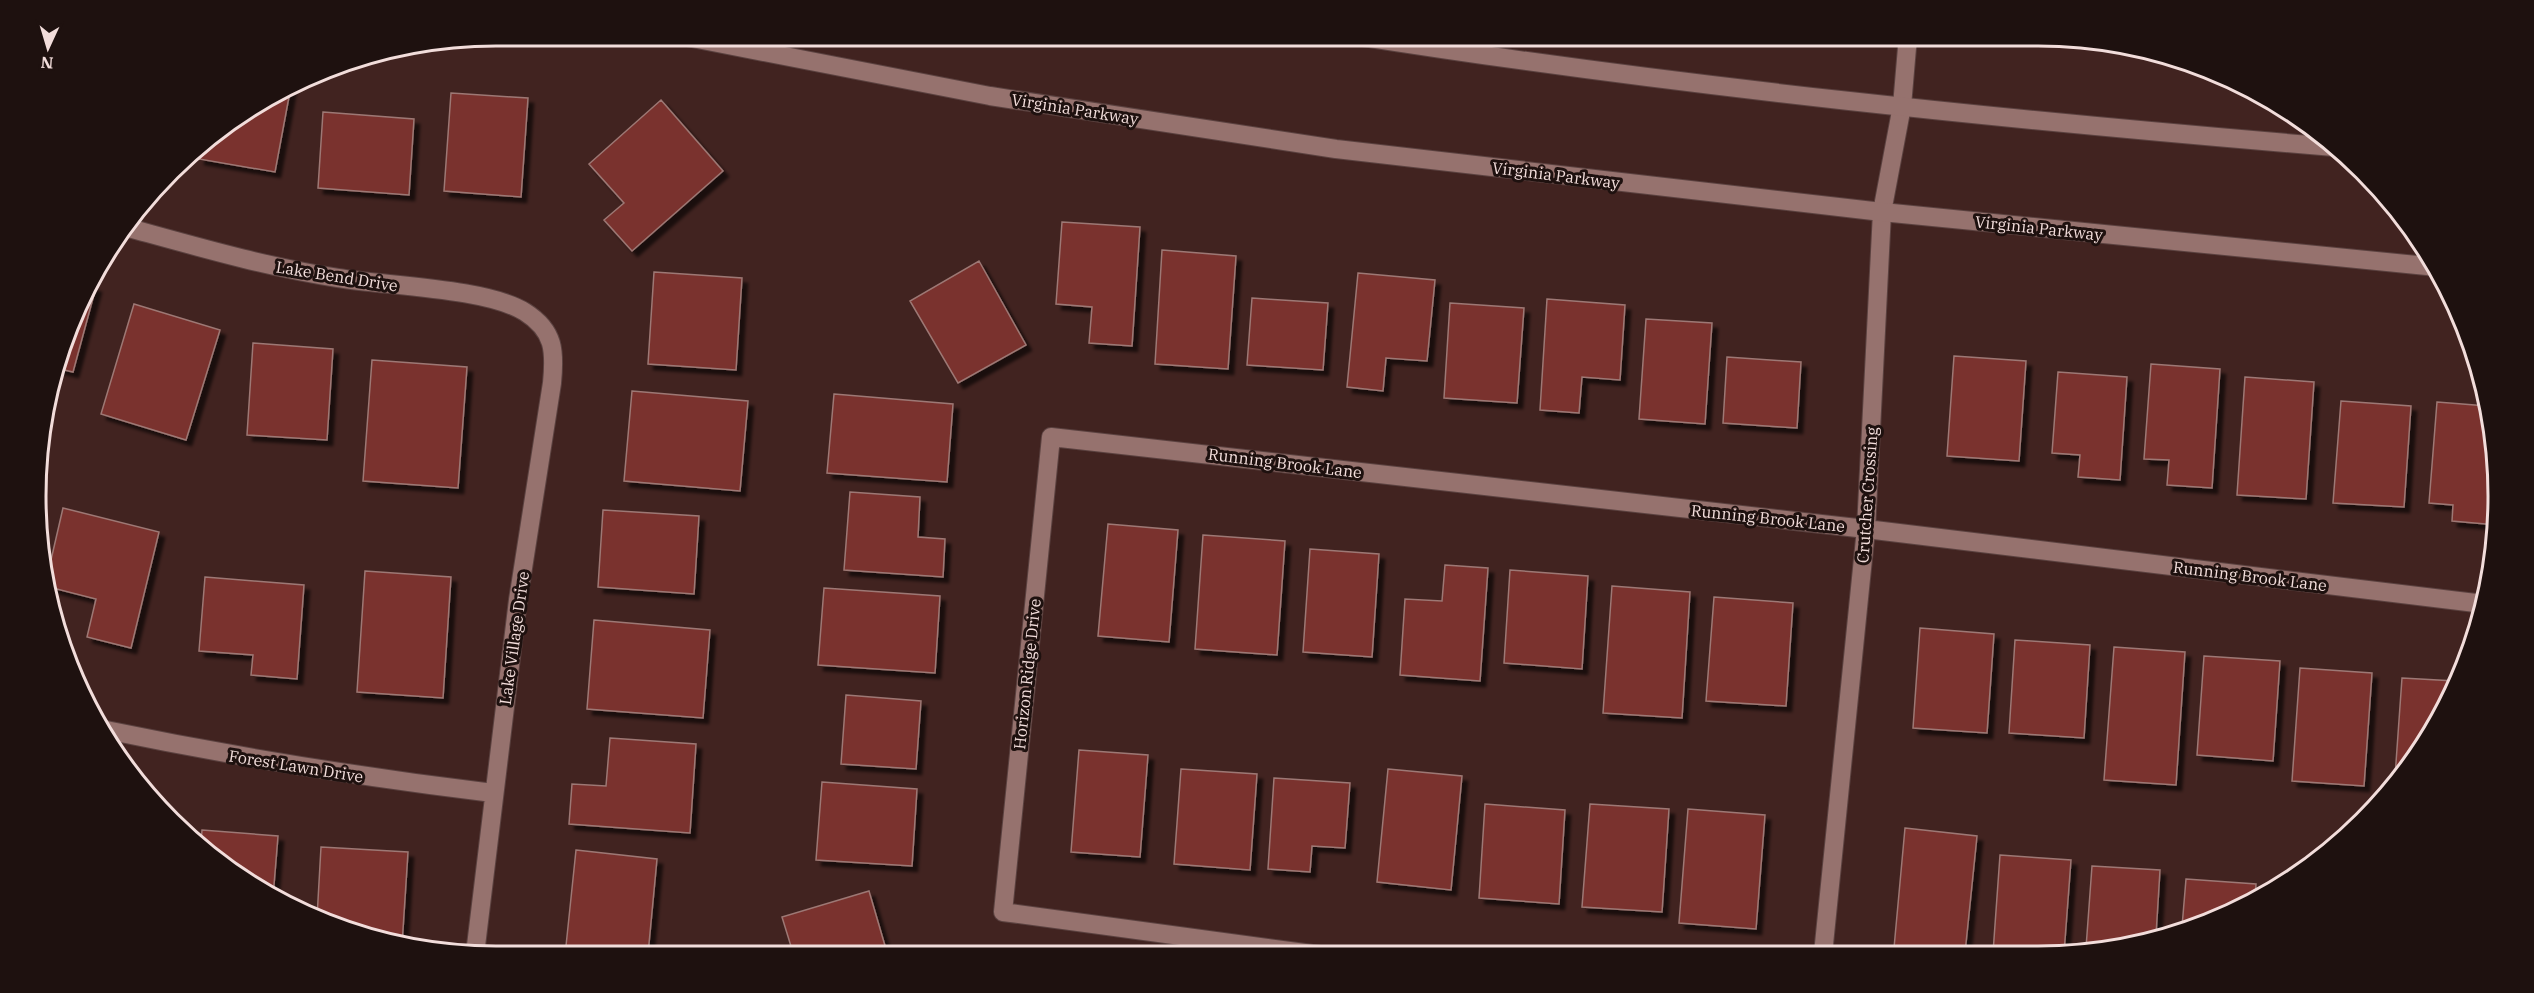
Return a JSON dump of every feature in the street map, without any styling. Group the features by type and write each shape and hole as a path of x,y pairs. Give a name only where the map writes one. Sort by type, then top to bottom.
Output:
{"street":[{"name":"Virginia Parkway","path":"733,46 990,96 1336,149 1882,212 2423,266"},
{"path":"1422,46 1480,55 2080,126 2319,146"},
{"name":"Crutcher Crossing","path":"1824,946 1866,529 1882,212 1902,106 1907,46"},
{"name":"Lake Bend Drive","path":"134,229 266,265 338,279 483,297 524,311 542,326"},
{"name":"Lake Village Drive","path":"476,946 518,600 552,383 555,349 542,326"},
{"name":"Running Brook Lane","path":"1051,436 1866,529 2474,603"},
{"name":"Horizon Ridge Drive","path":"1051,436 1003,912 1254,946"},
{"name":"Forest Lawn Drive","path":"113,731 210,752 351,776 493,793"}],"building":[{"path":"451,93 528,98 521,197 444,191"},
{"path":"289,97 275,172 199,159 246,122"},
{"path":"661,100 723,171 632,251 604,220 624,203 589,164"},
{"path":"323,112 414,119 409,195 318,188"},
{"path":"1062,222 1140,227 1132,346 1089,343 1092,307 1056,304"},
{"path":"1162,250 1236,256 1228,369 1155,364"},
{"path":"979,261 1026,345 958,383 910,301"},
{"path":"654,272 742,278 736,370 648,364"},
{"path":"1358,273 1435,280 1427,361 1386,358 1383,391 1347,387"},
{"path":"94,296 73,372 65,370"},
{"path":"1252,298 1328,303 1323,370 1247,365"},
{"path":"1547,299 1625,305 1620,380 1582,377 1579,413 1540,410"},
{"path":"1450,303 1524,308 1517,403 1444,398"},
{"path":"134,304 220,330 186,440 101,414"},
{"path":"1646,319 1712,323 1705,424 1639,419"},
{"path":"253,343 333,349 327,440 247,435"},
{"path":"1954,356 2026,361 2019,461 1947,456"},
{"path":"1727,357 1801,362 1797,428 1723,423"},
{"path":"372,360 467,367 458,488 363,481"},
{"path":"2151,364 2220,369 2212,488 2167,485 2169,460 2144,459"},
{"path":"2058,372 2127,377 2120,480 2078,477 2080,455 2052,453"},
{"path":"2245,377 2314,382 2306,499 2237,495"},
{"path":"632,391 748,401 740,491 624,481"},
{"path":"834,394 953,404 947,482 827,473"},
{"path":"2341,401 2411,406 2404,507 2333,503"},
{"path":"2437,402 2478,405 2487,467 2487,524 2452,521 2453,505 2429,503"},
{"path":"850,492 920,497 918,537 945,539 943,577 844,570"},
{"path":"63,508 159,532 131,648 87,637 96,599 56,589 51,560"},
{"path":"603,510 699,516 694,594 598,587"},
{"path":"1108,524 1178,530 1169,642 1098,636"},
{"path":"1203,535 1285,541 1277,655 1195,649"},
{"path":"1310,549 1379,554 1372,657 1303,652"},
{"path":"1445,565 1488,568 1480,681 1400,675 1405,599 1442,601"},
{"path":"1510,570 1588,576 1582,669 1504,663"},
{"path":"365,571 451,577 443,698 357,692"},
{"path":"205,577 304,585 297,679 251,675 253,655 199,651"},
{"path":"1612,586 1690,592 1682,718 1603,713"},
{"path":"824,588 940,596 935,673 818,665"},
{"path":"1714,597 1793,603 1786,706 1706,701"},
{"path":"594,620 710,630 703,718 587,709"},
{"path":"1920,628 1994,634 1987,733 1913,728"},
{"path":"2015,640 2090,645 2084,738 2009,733"},
{"path":"2114,647 2185,652 2176,785 2104,780"},
{"path":"2204,656 2280,661 2273,761 2197,755"},
{"path":"2300,668 2372,673 2364,786 2292,781"},
{"path":"2402,678 2448,681 2427,722 2396,769"},
{"path":"846,695 921,701 916,769 841,764"},
{"path":"610,738 696,744 690,833 569,824 572,784 606,786"},
{"path":"1079,750 1148,755 1140,857 1071,852"},
{"path":"1181,769 1257,774 1250,870 1174,864"},
{"path":"1388,769 1462,776 1451,890 1377,882"},
{"path":"1274,778 1350,783 1345,848 1312,846 1310,872 1268,869"},
{"path":"822,782 917,789 912,866 816,860"},
{"path":"1485,804 1565,810 1559,904 1479,898"},
{"path":"1590,804 1669,809 1662,912 1582,907"},
{"path":"1688,809 1765,815 1756,929 1679,923"},
{"path":"1905,828 1977,836 1966,946 1894,946"},
{"path":"202,830 278,836 274,887 246,871 202,836"},
{"path":"321,847 408,852 403,936 352,923 318,909"},
{"path":"576,850 657,859 649,946 566,946"},
{"path":"2000,855 2071,860 2065,946 1994,946"},
{"path":"2092,866 2160,870 2156,930 2086,944"},
{"path":"2186,879 2256,884 2256,890 2237,900 2182,923"},
{"path":"869,891 885,946 791,946 782,917"}]}
